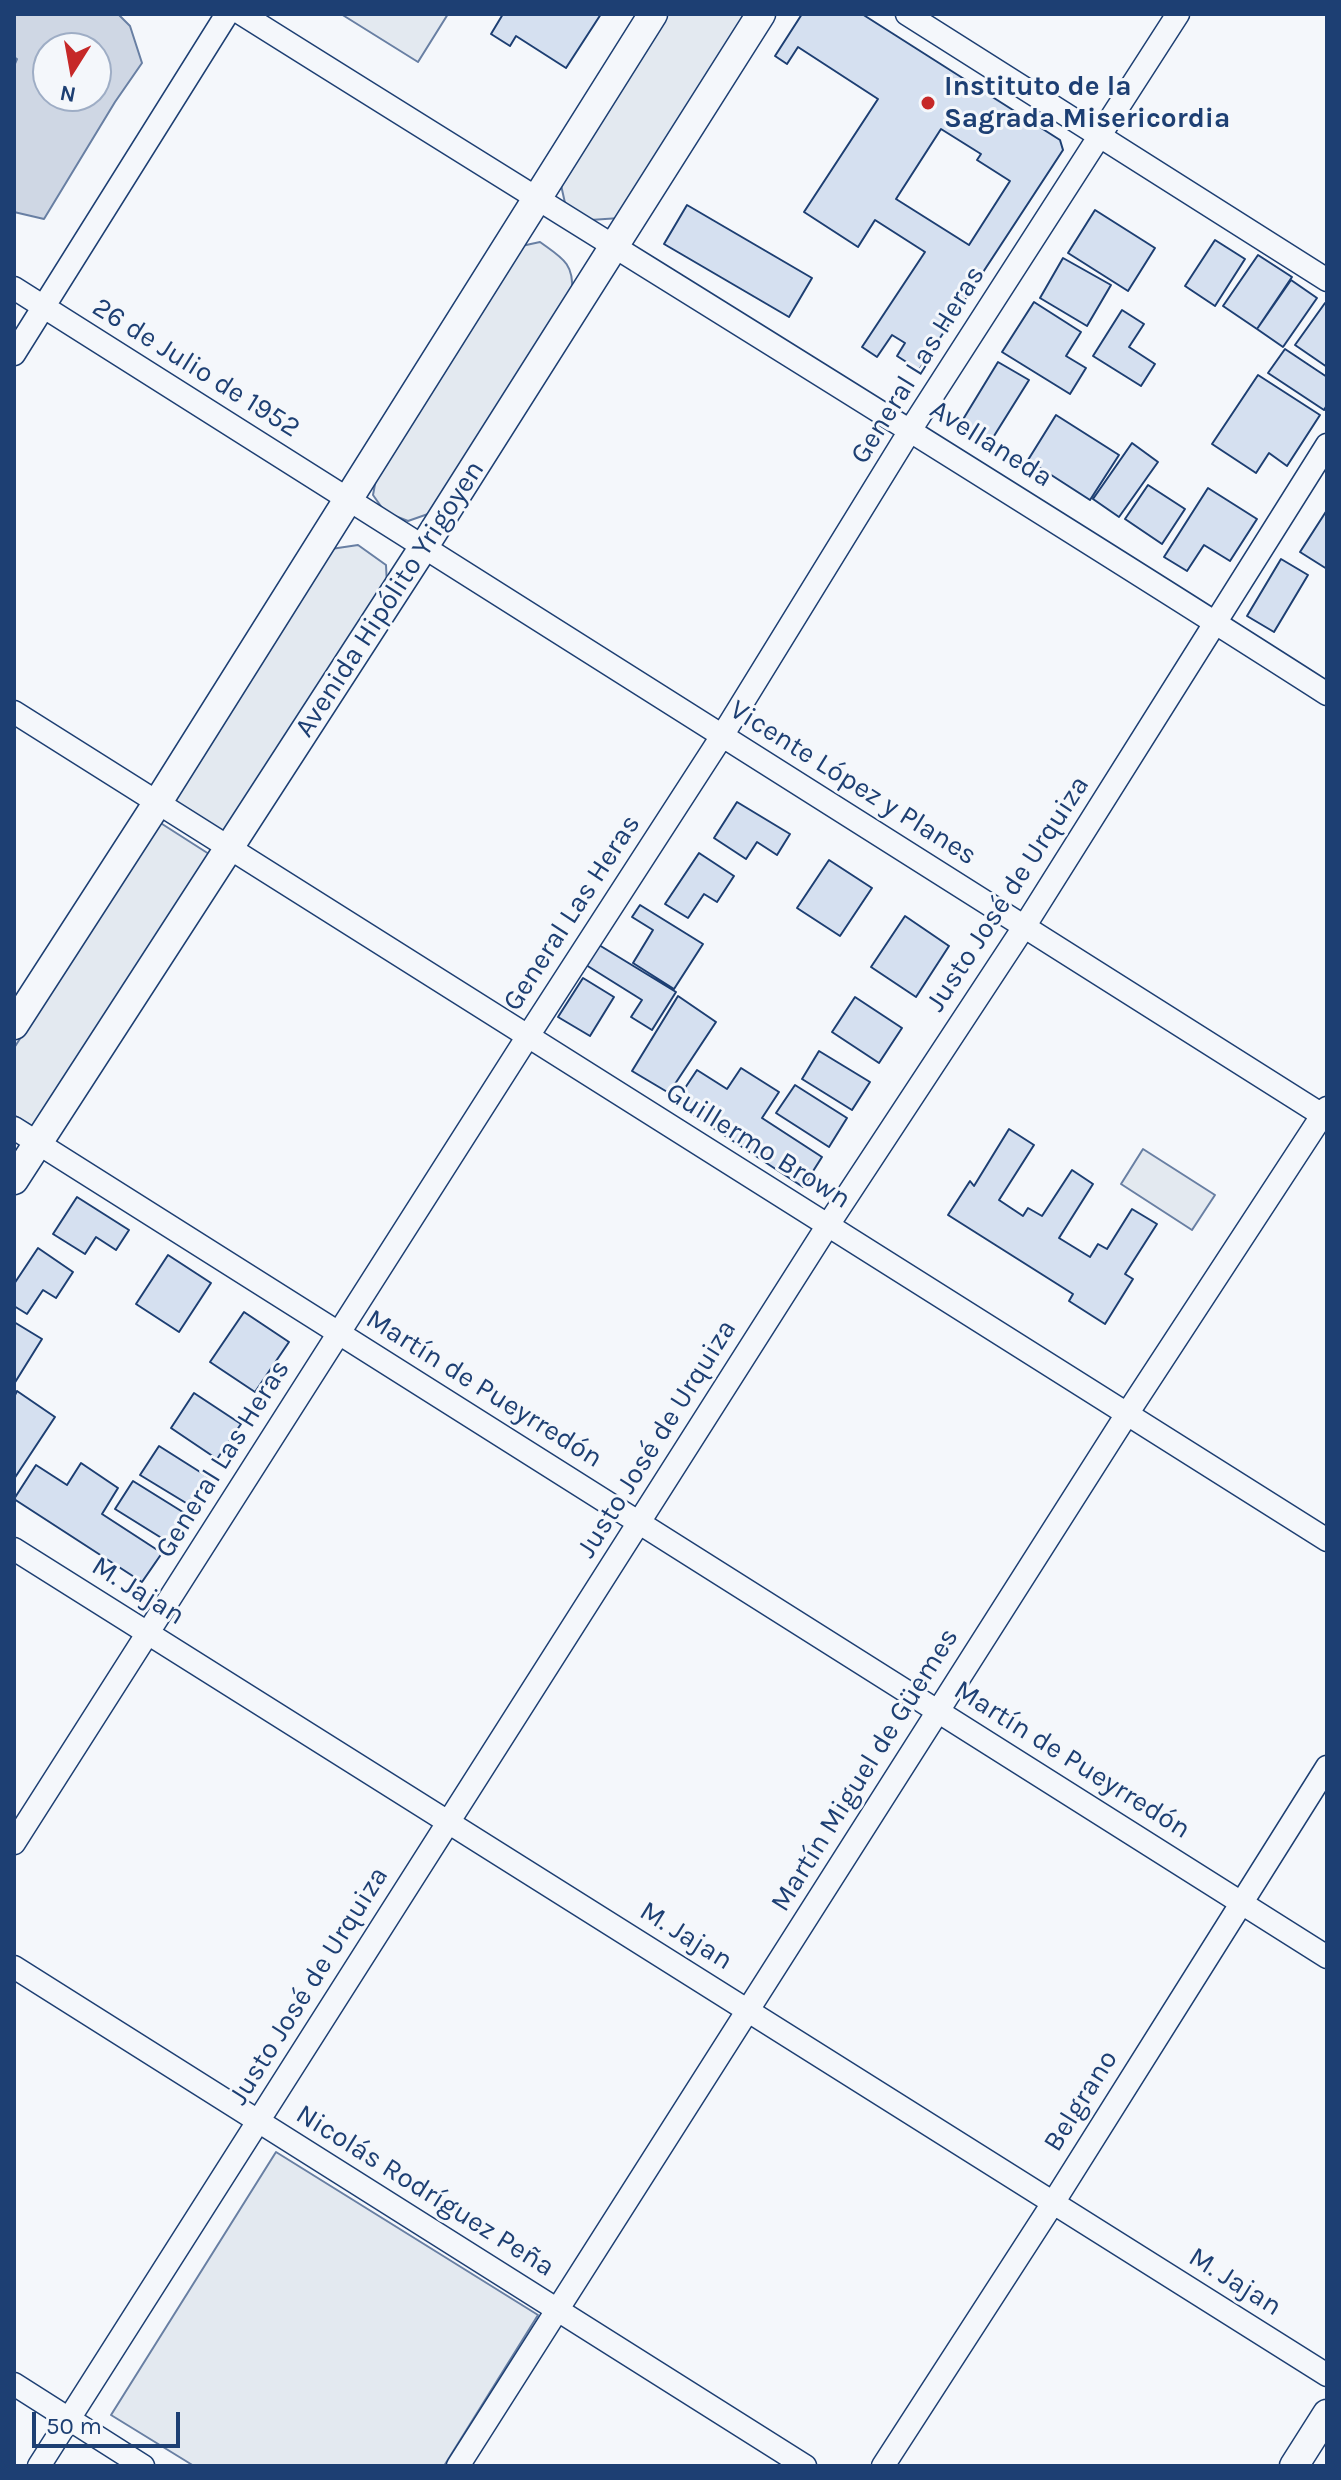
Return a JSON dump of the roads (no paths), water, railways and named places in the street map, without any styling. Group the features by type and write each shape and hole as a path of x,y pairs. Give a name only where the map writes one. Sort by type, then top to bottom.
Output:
{"main road":[{"path":"14,1025 158,802 653,14"},
{"name":"Avenida Hipólito Yrigoyen","path":"14,1180 26,1135 230,848 615,248 761,14"},
{"path":"1294,2466 1327,2414"}],"street":[{"path":"14,354 227,14"},
{"name":"Avellaneda","path":"242,14 911,429 1327,694"},
{"path":"907,14 1327,280"},
{"name":"General Las Heras","path":"14,1843 722,736 911,429 1178,14"},
{"name":"26 de Julio de 1952","path":"14,288 346,499"},
{"name":"Justo José de Urquiza","path":"39,2466 828,1225 1024,927 1327,445"},
{"name":"Vicente López y Planes","path":"346,499 1325,1114"},
{"name":"Guillermo Brown","path":"14,712 1327,1540"},
{"name":"Martín Miguel de Güemes","path":"458,2466 1127,1414 1325,1114"},
{"name":"Martín de Pueyrredón","path":"26,1135 1327,1957"},
{"name":"M. Jajan","path":"14,1549 1327,2375"},
{"name":"Belgrano","path":"883,2466 1053,2203 1327,1767"},
{"name":"Nicolás Rodríguez Peña","path":"14,1967 805,2466"},
{"path":"14,2384 143,2466"}],"place":[{"name":"Instituto de la Sagrada Misericordia","path":"928,103"}]}
